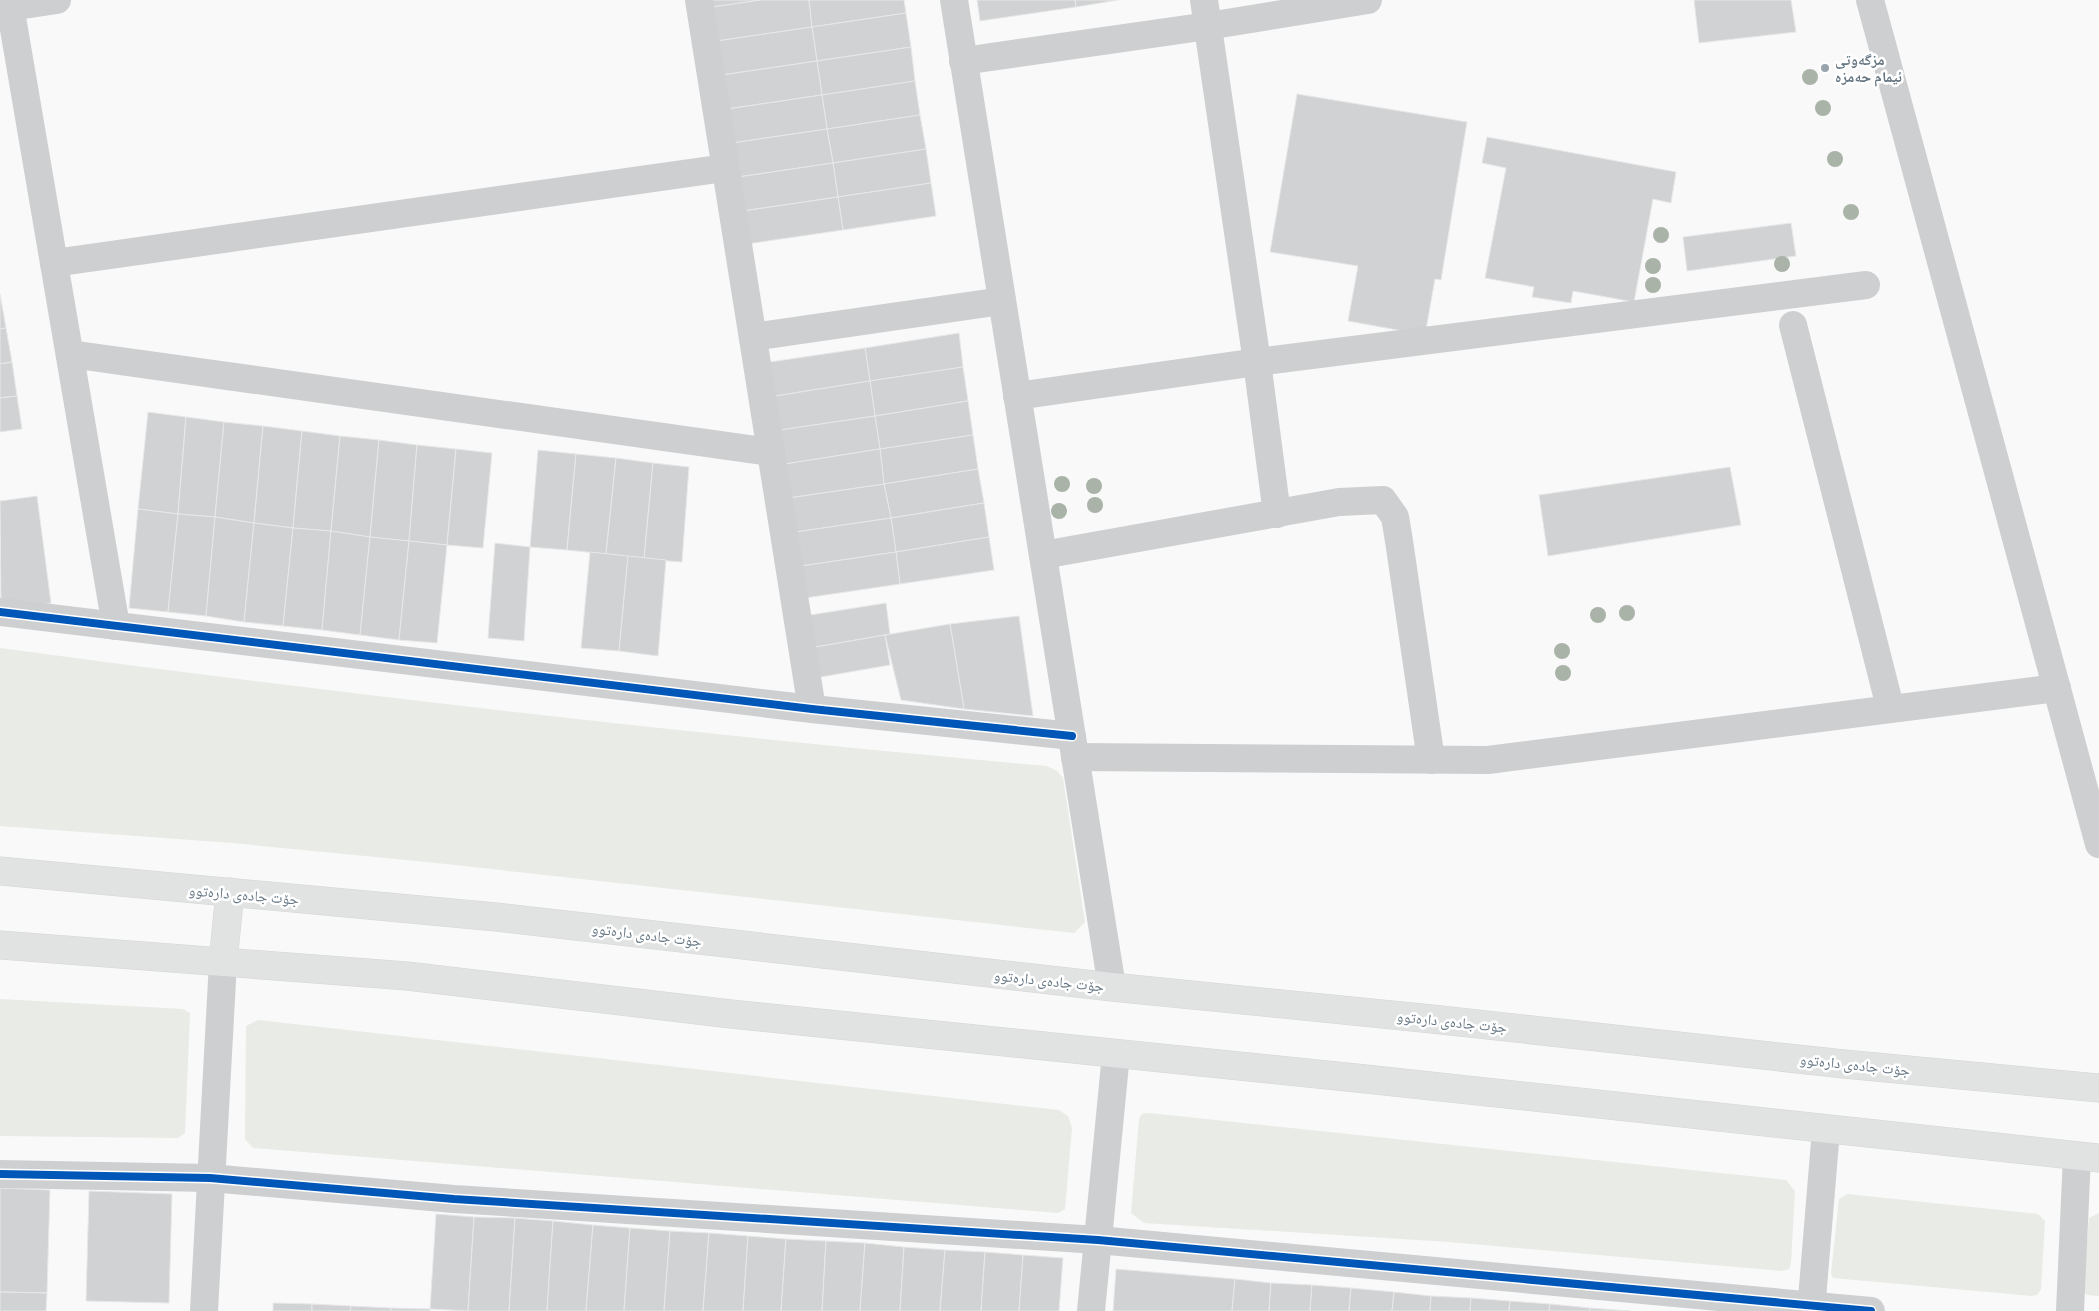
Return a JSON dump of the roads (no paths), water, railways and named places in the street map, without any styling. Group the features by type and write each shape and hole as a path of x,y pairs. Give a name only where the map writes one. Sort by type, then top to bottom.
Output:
{"main road":[{"name":"جۆت جادەی دارەتوو","path":"0,872 496,916 1112,987 1452,1020 1854,1065 2099,1088"},
{"path":"223,962 230,892"},
{"path":"0,945 407,976 731,1014 1366,1079 2088,1157"}],"street":[{"path":"57,0 9,3 116,626"},
{"path":"699,0 812,709"},
{"path":"954,0 1112,987"},
{"path":"1204,0 1257,362 1276,514"},
{"path":"963,61 1208,26 1368,0"},
{"path":"1870,0 2099,844"},
{"path":"54,263 726,168"},
{"path":"1017,396 1257,362 1866,285"},
{"path":"752,338 1002,301"},
{"path":"1793,325 1890,707"},
{"path":"70,354 771,452"},
{"path":"1043,555 1362,499 1383,500 1395,517 1431,760"},
{"path":"0,612 812,709 1073,747 1431,760 1488,760 1890,707 2057,688"},
{"path":"204,1311 223,962"},
{"path":"1091,1311 1116,1054"},
{"path":"1812,1308 1826,1130"},
{"path":"2070,1311 2088,1157"},
{"path":"0,1174 210,1178 454,1199 1098,1240 1812,1308 1871,1311"}],"place":[{"name":"مزگەوتی ئیمام حەمزە","path":"1825,68"}]}
